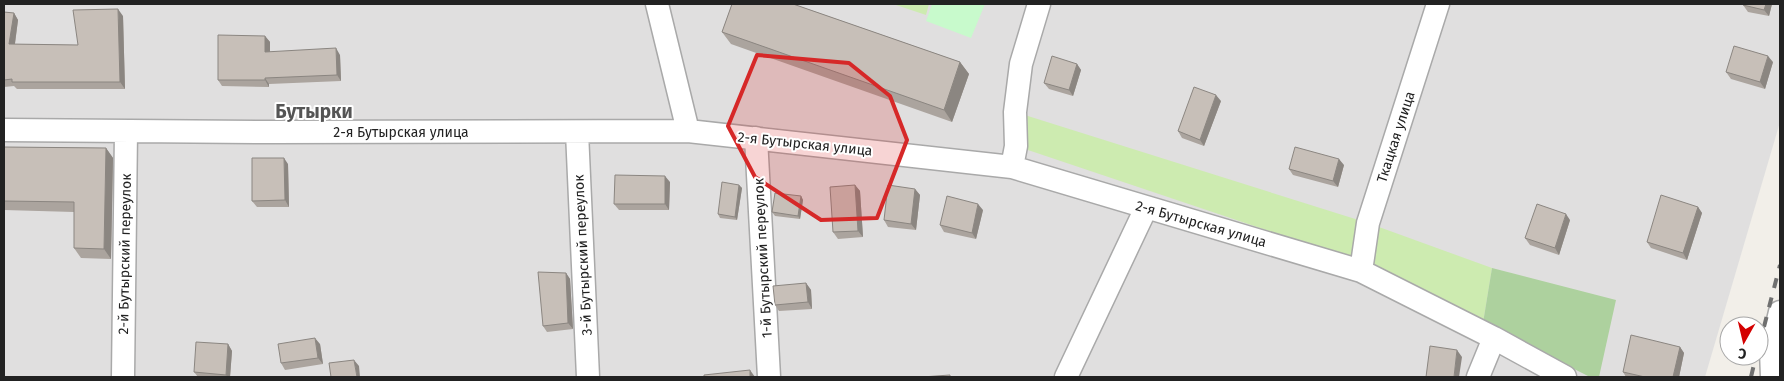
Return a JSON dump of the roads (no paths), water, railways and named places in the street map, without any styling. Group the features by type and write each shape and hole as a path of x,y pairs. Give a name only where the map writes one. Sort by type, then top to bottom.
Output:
{"street":[{"path":"657,4 688,131"},
{"path":"1012,167 1016,146 1015,112 1021,64 1039,4"},
{"name":"Ткацкая улица","path":"1361,271 1368,223 1438,4"},
{"name":"2-я Бутырская улица","path":"4,130 688,131 1012,167 1361,271 1494,338 1565,377"},
{"name":"2-й Бутырский переулок","path":"123,377 126,131"},
{"name":"3-й Бутырский переулок","path":"577,132 588,377"},
{"name":"1-й Бутырский переулок","path":"756,138 769,377"},
{"path":"1066,377 1146,208"},
{"path":"1772,377 1771,350 1780,312"},
{"path":"1478,377 1494,338"}],"railway":[{"path":"1767,316 1780,265"},
{"path":"1751,377 1754,366"}],"district":[{"name":"Бутырки","path":"314,111"}]}
